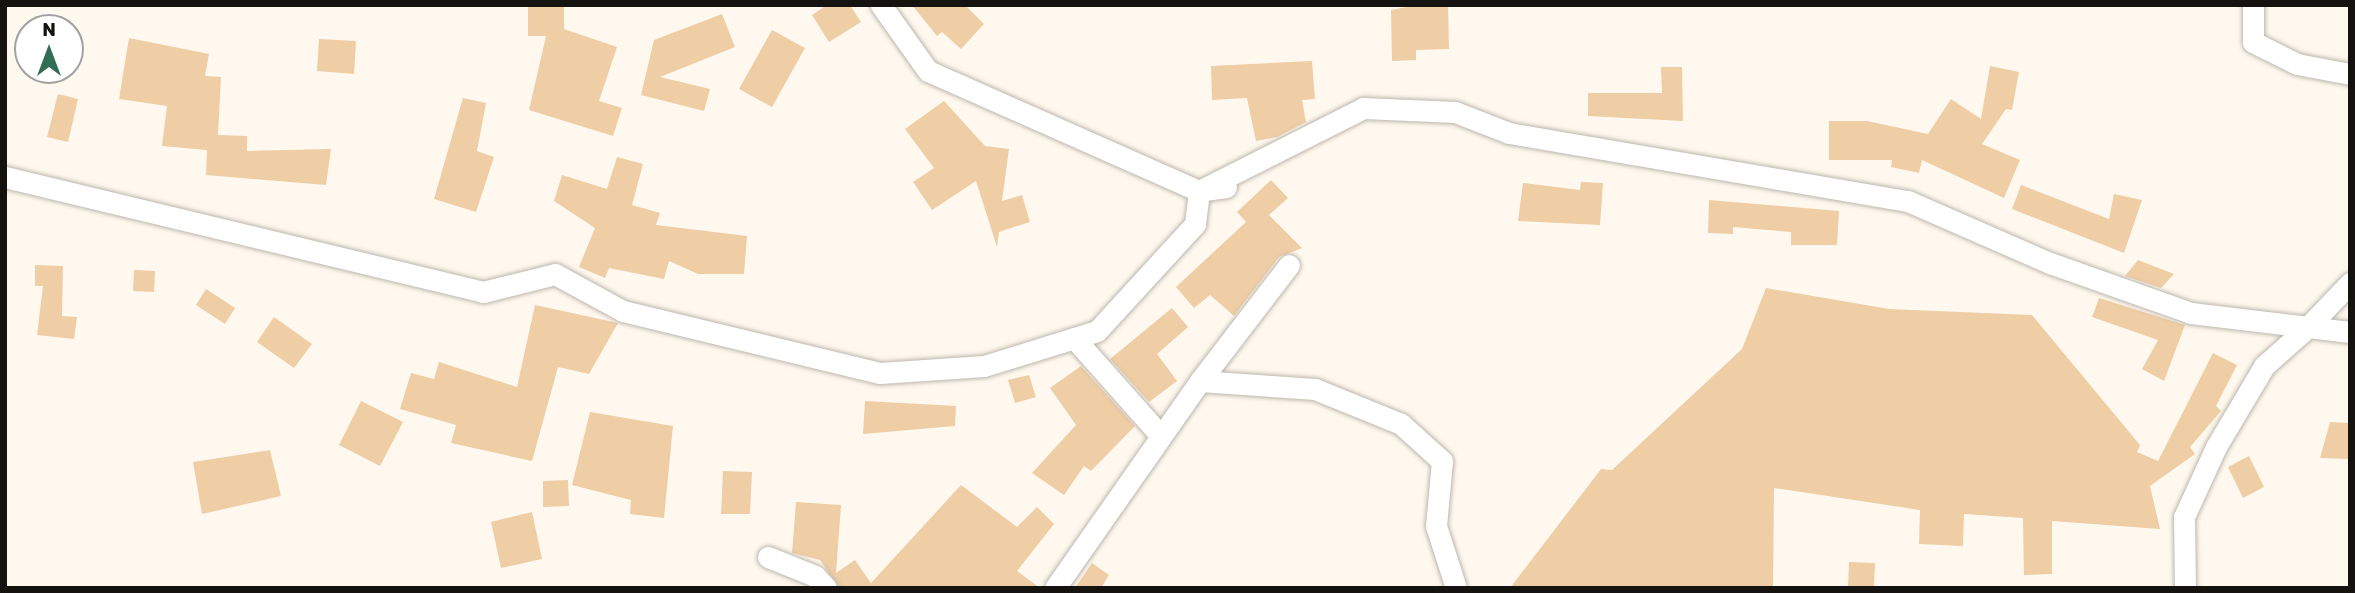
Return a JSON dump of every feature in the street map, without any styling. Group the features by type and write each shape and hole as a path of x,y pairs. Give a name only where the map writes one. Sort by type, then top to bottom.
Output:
{"street":[{"path":"881,5 928,71 1199,191 1226,187"},
{"path":"2253,5 2253,42 2297,64 2350,74"},
{"path":"1199,191 1363,108 1455,112 1509,133 1908,201 2050,263 2192,313 2350,332"},
{"path":"5,177 483,292 555,274 623,311 880,373 984,366 1097,331 1195,224 1199,191"},
{"path":"1055,588 1200,381 1289,265"},
{"path":"2185,588 2184,517 2216,447 2264,366 2308,327 2350,283"},
{"path":"1074,338 1161,436"},
{"path":"1200,381 1315,389 1401,424 1442,461 1436,526 1456,588"},
{"path":"768,557 815,576 826,588"}],"building":[{"path":"528,5 564,5 564,29 617,47 599,101 622,108 613,136 529,110 546,36 528,36"},
{"path":"827,5 850,5 861,22 829,42 812,15"},
{"path":"912,5 965,5 984,24 961,49 942,32 937,36"},
{"path":"1417,5 1448,5 1449,49 1416,50 1416,60 1392,61 1391,10"},
{"path":"722,14 735,47 660,77 710,89 704,111 641,95 654,40"},
{"path":"772,30 805,48 772,107 739,89"},
{"path":"129,38 209,54 205,76 221,77 218,135 247,136 247,151 331,149 326,185 206,175 207,150 162,146 167,106 119,99"},
{"path":"319,39 356,41 354,74 317,71"},
{"path":"1312,61 1315,99 1302,100 1306,122 1277,137 1256,141 1247,98 1212,100 1211,66"},
{"path":"1990,66 2019,72 2012,110 2006,109 1982,144 2020,160 2004,198 1922,160 1919,173 1891,167 1892,160 1829,160 1829,121 1867,121 1928,134 1951,99 1981,119"},
{"path":"1661,67 1682,67 1683,121 1588,116 1588,93 1662,93"},
{"path":"58,94 78,99 68,142 47,137"},
{"path":"463,98 486,103 477,151 494,157 476,212 434,199"},
{"path":"944,101 985,146 1009,149 1002,201 1022,195 1030,222 999,232 997,247 976,181 932,210 913,182 934,168 905,129"},
{"path":"617,157 643,164 632,205 660,213 656,225 747,236 744,274 698,274 669,261 664,279 609,268 605,278 579,267 595,228 554,201 562,175 607,189"},
{"path":"1271,180 1288,198 1269,215 1302,248 1279,257 1234,316 1210,295 1194,308 1176,287 1246,222 1237,212"},
{"path":"1581,182 1603,183 1600,225 1518,221 1523,183 1580,190"},
{"path":"2021,185 2109,219 2114,194 2142,200 2124,253 2012,209"},
{"path":"1709,200 1839,211 1837,245 1791,245 1791,232 1733,227 1733,234 1708,233"},
{"path":"2138,260 2174,274 2161,288 2125,276"},
{"path":"35,265 63,266 62,316 77,317 74,339 37,335 43,286 35,286"},
{"path":"134,270 155,271 154,292 133,291"},
{"path":"1766,288 1889,309 2032,315 2140,445 2137,452 2158,461 2213,353 2237,365 2216,406 2221,411 2190,447 2195,454 2150,486 2160,529 2052,521 2052,574 2024,575 2023,518 1964,514 1963,546 1919,544 1920,510 1774,488 1773,588 1510,588 1601,469 1612,470 1742,349"},
{"path":"206,289 235,308 225,324 196,305"},
{"path":"2099,298 2185,325 2164,381 2142,369 2158,340 2092,317"},
{"path":"535,305 618,323 589,374 558,367 532,461 451,443 456,425 400,409 411,373 434,379 439,362 517,387"},
{"path":"1172,308 1188,327 1157,354 1177,381 1149,402 1110,359"},
{"path":"274,317 312,344 294,368 257,342"},
{"path":"1081,366 1135,426 1091,471 1084,466 1064,495 1032,473 1076,425 1050,388"},
{"path":"1029,375 1036,397 1015,403 1008,380"},
{"path":"361,401 403,422 380,466 339,445"},
{"path":"865,401 956,406 955,426 863,434"},
{"path":"590,412 673,426 664,518 630,514 631,500 572,485"},
{"path":"2330,422 2350,423 2350,459 2320,458"},
{"path":"270,450 281,496 202,514 193,462"},
{"path":"2249,456 2264,487 2243,498 2228,467"},
{"path":"723,471 752,472 750,514 721,514"},
{"path":"568,480 569,506 543,507 543,481"},
{"path":"961,485 1017,527 1037,507 1054,524 1017,571 1040,588 839,588 820,560 792,553 796,502 841,505 836,573 855,560 871,583"},
{"path":"532,512 542,559 501,568 491,522"},
{"path":"1849,562 1875,563 1874,588 1848,588"},
{"path":"1092,563 1109,575 1101,588 1075,588"}]}
